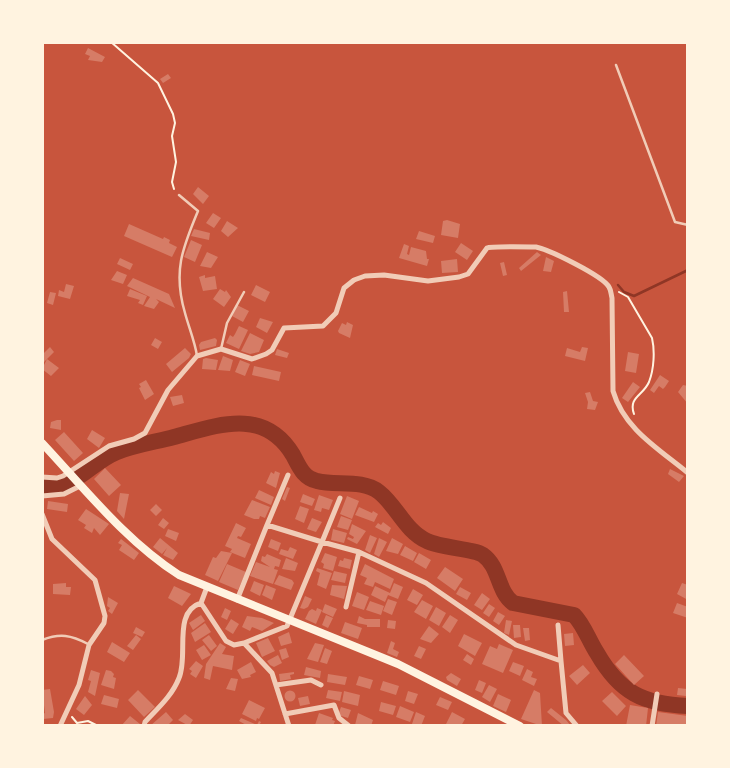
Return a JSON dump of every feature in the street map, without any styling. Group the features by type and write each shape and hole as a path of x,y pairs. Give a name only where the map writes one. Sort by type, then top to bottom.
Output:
{"main road":[{"path":"42,443 135,541 157,561 179,575 417,673 472,704 520,726"}],"street":[{"path":"42,477 57,478 71,473 108,446 145,433 167,390 197,356 221,349 252,359 266,354 272,350 284,328 323,326 330,321 336,313 344,288 354,279 384,275 428,281 459,277 468,274 487,248 495,246 536,247 576,264 603,280 609,287 612,298 612,384 617,405 626,420 641,435 688,473"},
{"path":"237,600 288,475"},
{"path":"42,496 64,494 81,485"},
{"path":"201,603 226,641 234,645 287,626 340,498"},
{"path":"42,514 52,539 95,580 103,605 104,623 89,645 79,685 60,726"},
{"path":"267,525 359,552 426,583 516,645 561,661"},
{"path":"346,607 359,552"},
{"path":"201,603 207,587"},
{"path":"144,726 169,698 180,677 187,612 193,605 201,603"},
{"path":"558,625 566,713 577,726"},
{"path":"244,643 272,673 289,726"},
{"path":"276,685 311,680 321,685"},
{"path":"652,726 656,700"},
{"path":"285,714 334,705 339,718 349,726"}],"lane":[{"path":"616,65 675,222 688,225"},
{"path":"180,195 198,211 181,253 179,271 184,309 197,356"},
{"path":"221,349 228,323 244,292"},
{"path":"42,640 57,634 75,637 89,645"}],"path":[{"path":"111,42 158,83 173,114 175,122 172,136 176,162 172,181 173,187 180,195"},
{"path":"609,287 628,297 652,338 649,383 633,400 631,406 635,416"},
{"path":"66,712 77,723 88,721 98,726"}],"building":[{"path":"88,48 105,57 102,62 88,60 90,56 85,54"},
{"path":"168,74 171,78 163,83 160,79"},
{"path":"198,187 209,196 203,204 193,194"},
{"path":"213,213 221,218 214,228 206,223"},
{"path":"227,221 238,228 228,237 221,231"},
{"path":"443,221 460,224 458,238 441,235"},
{"path":"129,224 170,240 169,243 177,247 172,257 124,236"},
{"path":"194,229 210,233 209,240 191,236"},
{"path":"419,231 435,236 433,243 416,239"},
{"path":"191,240 202,245 195,262 184,257"},
{"path":"461,243 473,251 467,260 455,252"},
{"path":"404,244 409,246 409,255 411,247 426,251 429,259 427,266 399,258"},
{"path":"207,252 218,257 211,268 200,266"},
{"path":"537,252 541,255 521,271 519,268"},
{"path":"546,257 554,261 551,272 543,271"},
{"path":"120,258 133,264 130,270 117,264"},
{"path":"457,259 458,272 442,273 441,261"},
{"path":"504,262 507,275 503,276 500,263"},
{"path":"117,271 127,275 123,284 111,280"},
{"path":"205,275 205,278 215,276 217,289 203,291 199,277"},
{"path":"133,278 169,294 175,308 156,299 159,302 154,309 144,306 150,297 127,286"},
{"path":"66,284 74,286 70,299 58,296 59,290 64,292"},
{"path":"256,285 270,292 265,302 251,295"},
{"path":"130,289 147,296 143,305 138,303 140,300 127,296"},
{"path":"220,289 225,292 226,290 231,297 224,307 213,299"},
{"path":"567,291 569,312 564,312 563,292"},
{"path":"50,292 56,293 53,305 47,303"},
{"path":"237,305 249,311 243,322 232,316"},
{"path":"260,318 273,322 267,333 256,327"},
{"path":"347,322 353,325 350,338 338,331 342,323 346,325"},
{"path":"239,326 248,330 239,349 226,343"},
{"path":"250,333 264,340 259,352 250,354 241,351"},
{"path":"155,338 162,342 158,349 151,345"},
{"path":"215,338 216,346 200,350 201,342"},
{"path":"50,347 54,352 42,364 42,355"},
{"path":"582,347 588,348 585,361 565,356 567,348 580,352"},
{"path":"185,348 191,354 189,358 172,372 166,364"},
{"path":"277,349 289,353 287,358 275,355"},
{"path":"628,352 639,354 636,373 625,371"},
{"path":"223,356 233,360 230,371 218,370"},
{"path":"47,359 59,368 51,376 42,369"},
{"path":"203,359 218,360 216,370 202,369"},
{"path":"240,360 250,364 245,376 235,372"},
{"path":"254,366 281,372 279,381 252,375"},
{"path":"660,375 669,381 663,389 659,386 654,393 650,390"},
{"path":"146,380 154,394 145,400 139,384"},
{"path":"633,382 640,387 628,402 622,398"},
{"path":"683,385 688,386 688,404 678,392"},
{"path":"590,392 593,401 598,402 595,410 587,409 585,393"},
{"path":"182,395 184,403 173,406 170,397"},
{"path":"61,420 61,430 50,428 51,422"},
{"path":"92,430 105,438 99,448 87,439"},
{"path":"64,432 83,453 74,461 55,440"},
{"path":"105,468 121,485 109,496 94,479"},
{"path":"670,469 684,476 679,482 668,474"},
{"path":"275,471 280,473 276,488 266,483 271,472 274,474"},
{"path":"287,487 290,488 285,501 282,499"},
{"path":"259,490 274,497 271,505 255,498"},
{"path":"120,493 129,494 124,519 117,511"},
{"path":"303,494 315,499 312,506 300,502"},
{"path":"319,495 333,500 329,510 314,510"},
{"path":"347,496 359,501 352,519 340,514"},
{"path":"252,500 270,507 265,518 260,516 259,519 254,519 244,515"},
{"path":"48,501 68,504 67,512 47,509"},
{"path":"156,504 162,510 156,516 150,510"},
{"path":"300,506 309,509 304,523 295,519"},
{"path":"359,507 378,514 374,522 355,515"},
{"path":"86,509 109,524 100,535 94,528 92,533 84,528 86,525 78,520"},
{"path":"341,516 352,520 348,530 337,527"},
{"path":"163,518 169,523 164,529 158,525"},
{"path":"312,518 322,522 316,532 307,529"},
{"path":"383,522 391,528 388,534 375,527"},
{"path":"236,523 246,528 241,537 237,538 251,544 245,558 230,552 232,549 225,546"},
{"path":"352,524 366,531 357,544 347,539 354,537 349,534"},
{"path":"168,529 179,533 176,541 165,536"},
{"path":"333,529 347,533 344,543 331,540"},
{"path":"370,535 377,538 370,553 365,550"},
{"path":"160,538 178,553 173,560 163,555 167,548 162,554 153,547"},
{"path":"379,538 387,542 379,557 374,554"},
{"path":"392,538 403,544 398,554 386,551"},
{"path":"121,539 139,553 134,560 119,550 122,545 118,543"},
{"path":"271,539 281,543 278,551 268,547"},
{"path":"405,546 417,553 413,561 400,555"},
{"path":"290,547 297,550 293,559 279,554 281,549 288,551"},
{"path":"221,551 232,553 218,581 205,575 213,557 216,558"},
{"path":"325,553 337,557 333,571 323,568 324,564 321,562"},
{"path":"419,553 431,560 426,569 414,562"},
{"path":"267,554 281,560 279,567 275,566 274,569 278,570 273,584 250,576 256,562 270,567 261,561 262,556"},
{"path":"286,558 298,563 295,571 282,569"},
{"path":"344,558 352,560 350,569 338,566"},
{"path":"227,564 246,572 238,590 219,582"},
{"path":"365,564 394,579 390,589 375,582 373,587 364,584 367,578 360,575"},
{"path":"445,567 463,579 455,591 437,578"},
{"path":"317,568 332,573 326,589 317,585 320,573 316,571"},
{"path":"334,571 347,574 345,583 331,580"},
{"path":"279,575 292,580 294,583 291,590 274,584"},
{"path":"254,581 264,585 260,596 250,591"},
{"path":"66,583 66,587 71,587 70,595 53,594 53,584"},
{"path":"394,583 403,587 398,599 388,595 385,602 371,595 375,586 390,593"},
{"path":"682,583 688,585 688,600 677,594"},
{"path":"266,585 276,589 272,600 262,595"},
{"path":"332,585 347,586 344,599 330,595"},
{"path":"174,586 191,594 182,606 168,598"},
{"path":"460,587 471,593 467,600 456,594"},
{"path":"413,589 423,595 417,605 407,600"},
{"path":"357,592 369,597 364,610 352,606"},
{"path":"482,593 490,599 482,610 474,605"},
{"path":"305,596 312,599 304,609 300,608"},
{"path":"108,597 118,603 112,614 108,611"},
{"path":"388,599 397,602 392,615 383,611"},
{"path":"422,600 433,606 426,619 414,612"},
{"path":"370,601 384,606 381,615 366,610"},
{"path":"677,603 688,607 688,618 673,613"},
{"path":"325,604 337,609 333,617 322,612"},
{"path":"489,604 495,608 489,617 483,613"},
{"path":"436,607 446,613 439,626 429,620"},
{"path":"225,608 231,611 227,620 221,617"},
{"path":"317,608 322,610 316,624 305,619 309,611 316,611"},
{"path":"498,612 505,616 499,625 493,621"},
{"path":"201,615 205,621 193,630 189,623"},
{"path":"326,615 333,618 328,628 322,625"},
{"path":"450,615 458,620 450,633 442,627"},
{"path":"247,616 274,623 262,631 252,627 250,631 242,627"},
{"path":"359,616 365,619 380,619 380,627 367,627 357,623"},
{"path":"231,619 239,624 233,634 225,629"},
{"path":"388,620 396,621 395,629 387,628"},
{"path":"506,620 512,621 509,635 504,633"},
{"path":"345,622 362,628 358,639 341,633"},
{"path":"205,623 211,632 195,642 191,633"},
{"path":"513,625 520,625 521,637 514,638"},
{"path":"429,626 439,634 431,643 420,639"},
{"path":"136,627 145,632 142,637 133,633"},
{"path":"523,628 529,628 530,640 525,641"},
{"path":"289,632 292,643 281,646 278,637"},
{"path":"573,633 574,645 565,646 564,634"},
{"path":"464,634 482,643 475,656 458,646"},
{"path":"136,635 141,639 133,650 127,646"},
{"path":"209,635 217,646 211,651 202,640"},
{"path":"268,638 275,651 262,657 256,643"},
{"path":"391,641 395,643 393,649 399,652 397,657 387,653"},
{"path":"112,642 130,653 124,662 107,652"},
{"path":"220,643 226,647 222,654 234,656 232,670 213,666 210,680 204,678 206,664"},
{"path":"315,643 324,645 318,662 307,659"},
{"path":"499,644 513,650 503,673 482,664 490,646 497,649"},
{"path":"204,645 211,655 202,660 196,650"},
{"path":"419,646 426,649 421,659 414,656"},
{"path":"286,648 289,657 282,660 279,650"},
{"path":"325,648 332,651 327,664 320,662"},
{"path":"467,654 474,659 471,665 463,660"},
{"path":"278,655 282,663 274,667 270,665 267,661"},
{"path":"624,655 644,676 634,685 615,664"},
{"path":"196,661 203,666 196,678 190,674 192,671 189,669"},
{"path":"251,662 256,672 250,675 251,677 242,679 237,670"},
{"path":"513,662 524,666 520,676 509,671"},
{"path":"583,665 590,673 577,685 569,676"},
{"path":"306,667 321,671 320,678 304,675"},
{"path":"527,669 533,672 531,677 537,679 534,686 522,680"},
{"path":"91,670 100,673 95,696 88,692"},
{"path":"106,670 111,671 116,678 114,689 101,685"},
{"path":"294,672 290,675 291,679 280,681 279,674"},
{"path":"451,673 461,679 457,686 447,680 446,677"},
{"path":"328,674 347,677 345,685 327,682"},
{"path":"359,676 373,680 370,689 356,685"},
{"path":"231,678 238,679 235,691 226,689"},
{"path":"479,680 486,683 482,693 475,690"},
{"path":"383,681 399,686 396,695 380,690"},
{"path":"489,685 497,689 490,702 482,697"},
{"path":"678,688 687,689 686,696 677,695"},
{"path":"50,689 53,718 43,719 45,713 42,690"},
{"path":"138,690 155,707 144,717 128,700"},
{"path":"290,690 296,696 290,702 284,696"},
{"path":"328,690 342,692 340,701 326,698"},
{"path":"534,690 540,693 542,726 521,719"},
{"path":"344,691 360,695 358,706 342,702"},
{"path":"408,691 418,694 414,704 405,701"},
{"path":"612,692 626,706 617,716 602,701"},
{"path":"498,694 511,700 506,712 493,706"},
{"path":"104,695 119,699 117,708 101,704"},
{"path":"85,696 92,705 84,715 76,709"},
{"path":"308,696 310,704 300,706 298,698"},
{"path":"440,697 452,702 448,710 436,705"},
{"path":"249,700 265,708 256,721 242,714"},
{"path":"381,702 396,706 393,715 379,711"},
{"path":"630,705 648,708 646,726 626,726"},
{"path":"400,706 414,712 410,722 396,717"},
{"path":"341,707 351,710 348,718 338,715"},
{"path":"551,708 571,726 564,726 547,712"},
{"path":"166,712 173,720 167,726 150,726"},
{"path":"416,712 425,716 421,726 412,724"},
{"path":"452,712 465,719 461,726 445,726"},
{"path":"658,712 688,716 688,726 656,726"},
{"path":"319,713 333,718 333,726 315,725"},
{"path":"358,713 373,720 371,726 355,725"},
{"path":"185,714 193,720 189,726 178,720"},
{"path":"130,716 140,724 121,726"},
{"path":"241,718 257,725 261,722 259,726 248,726 239,721"}],"waterway":[{"path":"618,285 624,292 634,296 688,270"},
{"path":"42,485 64,484 107,457 131,447 223,425 254,425 268,430 281,440 308,477 317,481 372,488 385,498 419,537 483,555 493,566 504,592 513,603 574,615 606,667 634,694 658,702 688,706"}]}
